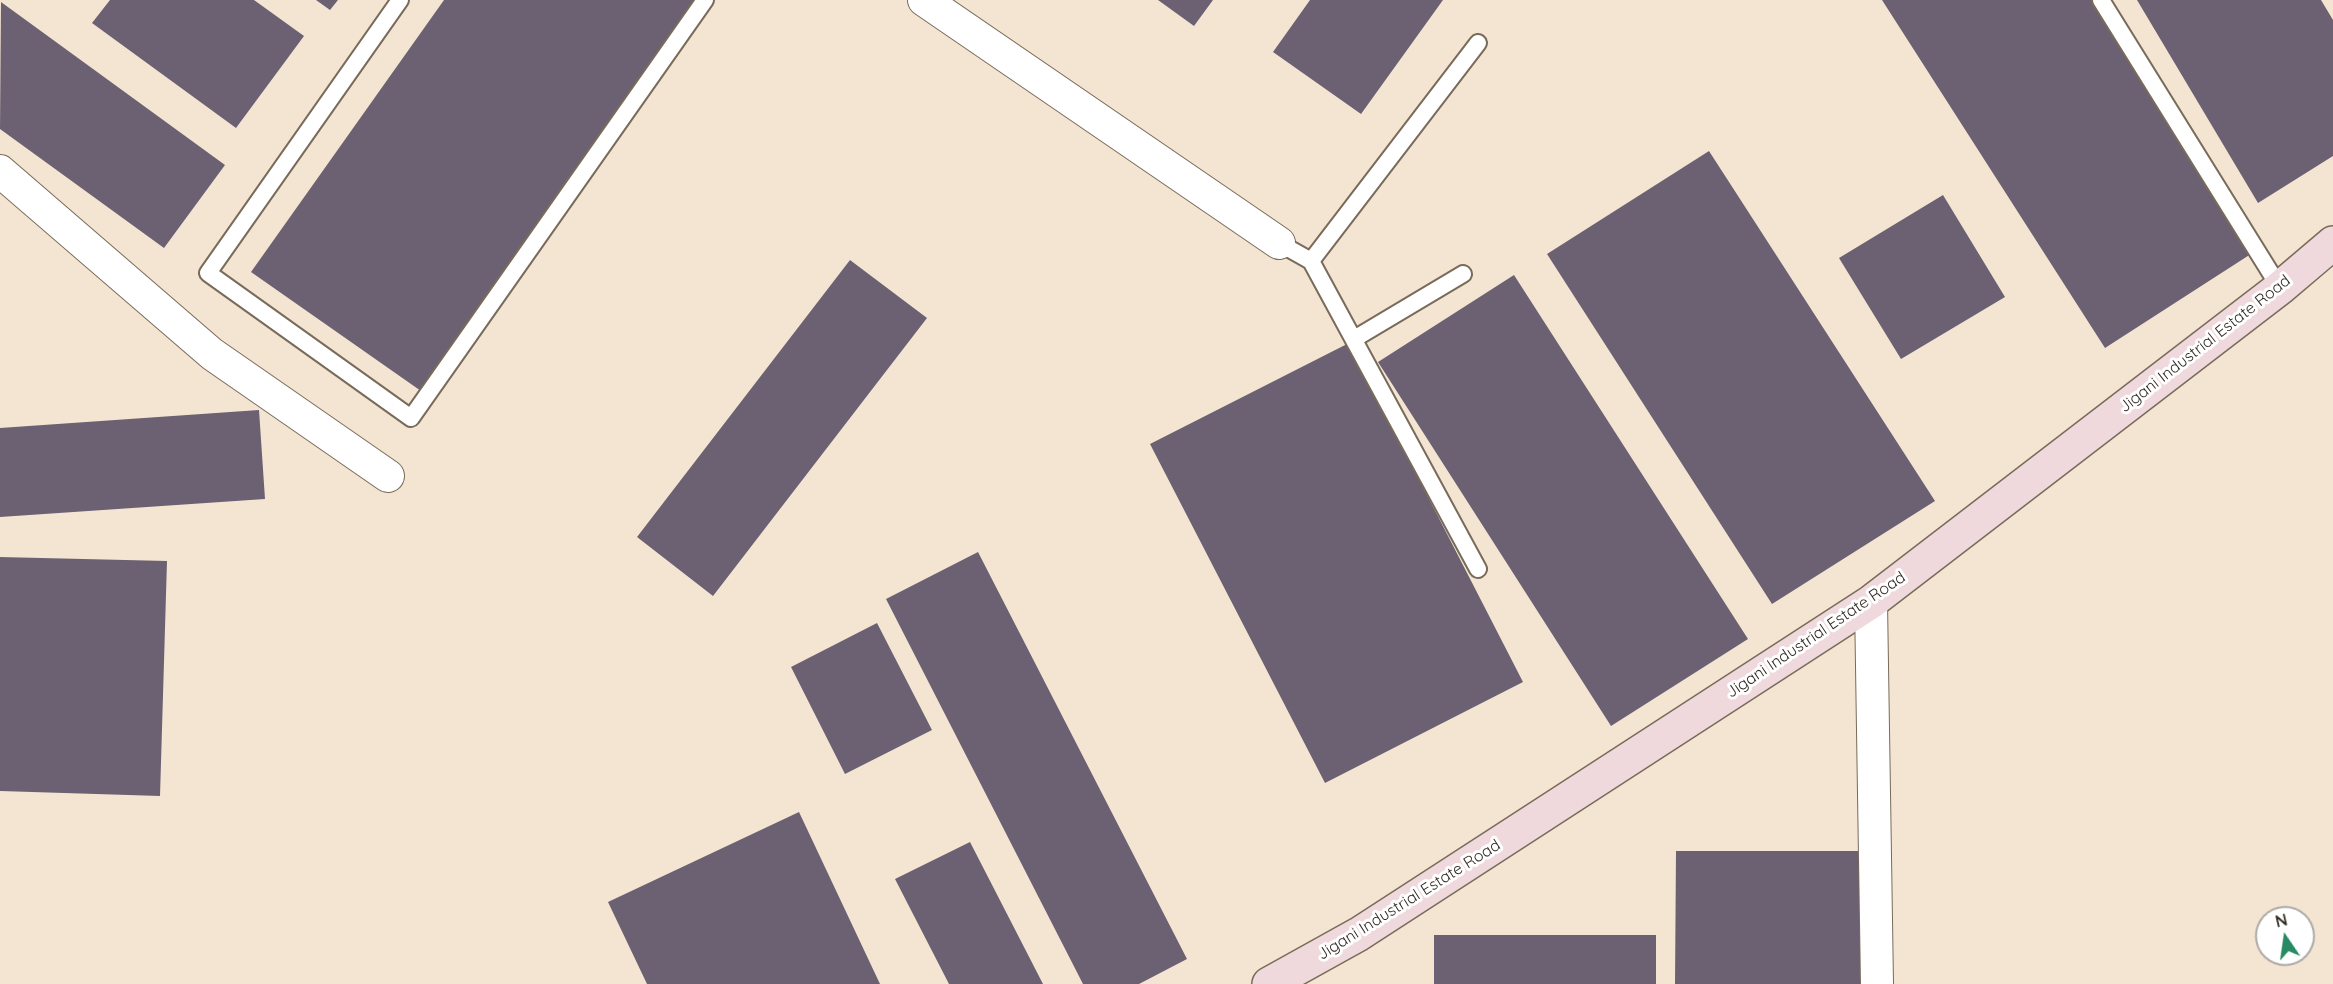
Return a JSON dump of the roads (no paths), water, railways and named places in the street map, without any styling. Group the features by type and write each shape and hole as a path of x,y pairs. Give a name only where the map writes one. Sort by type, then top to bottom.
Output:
{"main road":[{"name":"Jigani Industrial Estate Road","path":"1269,984 1359,934 1871,602 2280,288 2333,243"}],"street":[{"path":"924,0 1279,243"},
{"path":"0,171 212,354 388,476"},
{"path":"1871,602 1877,984"}],"lane":[{"path":"400,0 208,273 411,417 705,0"},
{"path":"2102,0 2280,288"},
{"path":"1311,261 1478,43"},
{"path":"1279,243 1311,261 1478,569"},
{"path":"1354,339 1463,274"}]}
